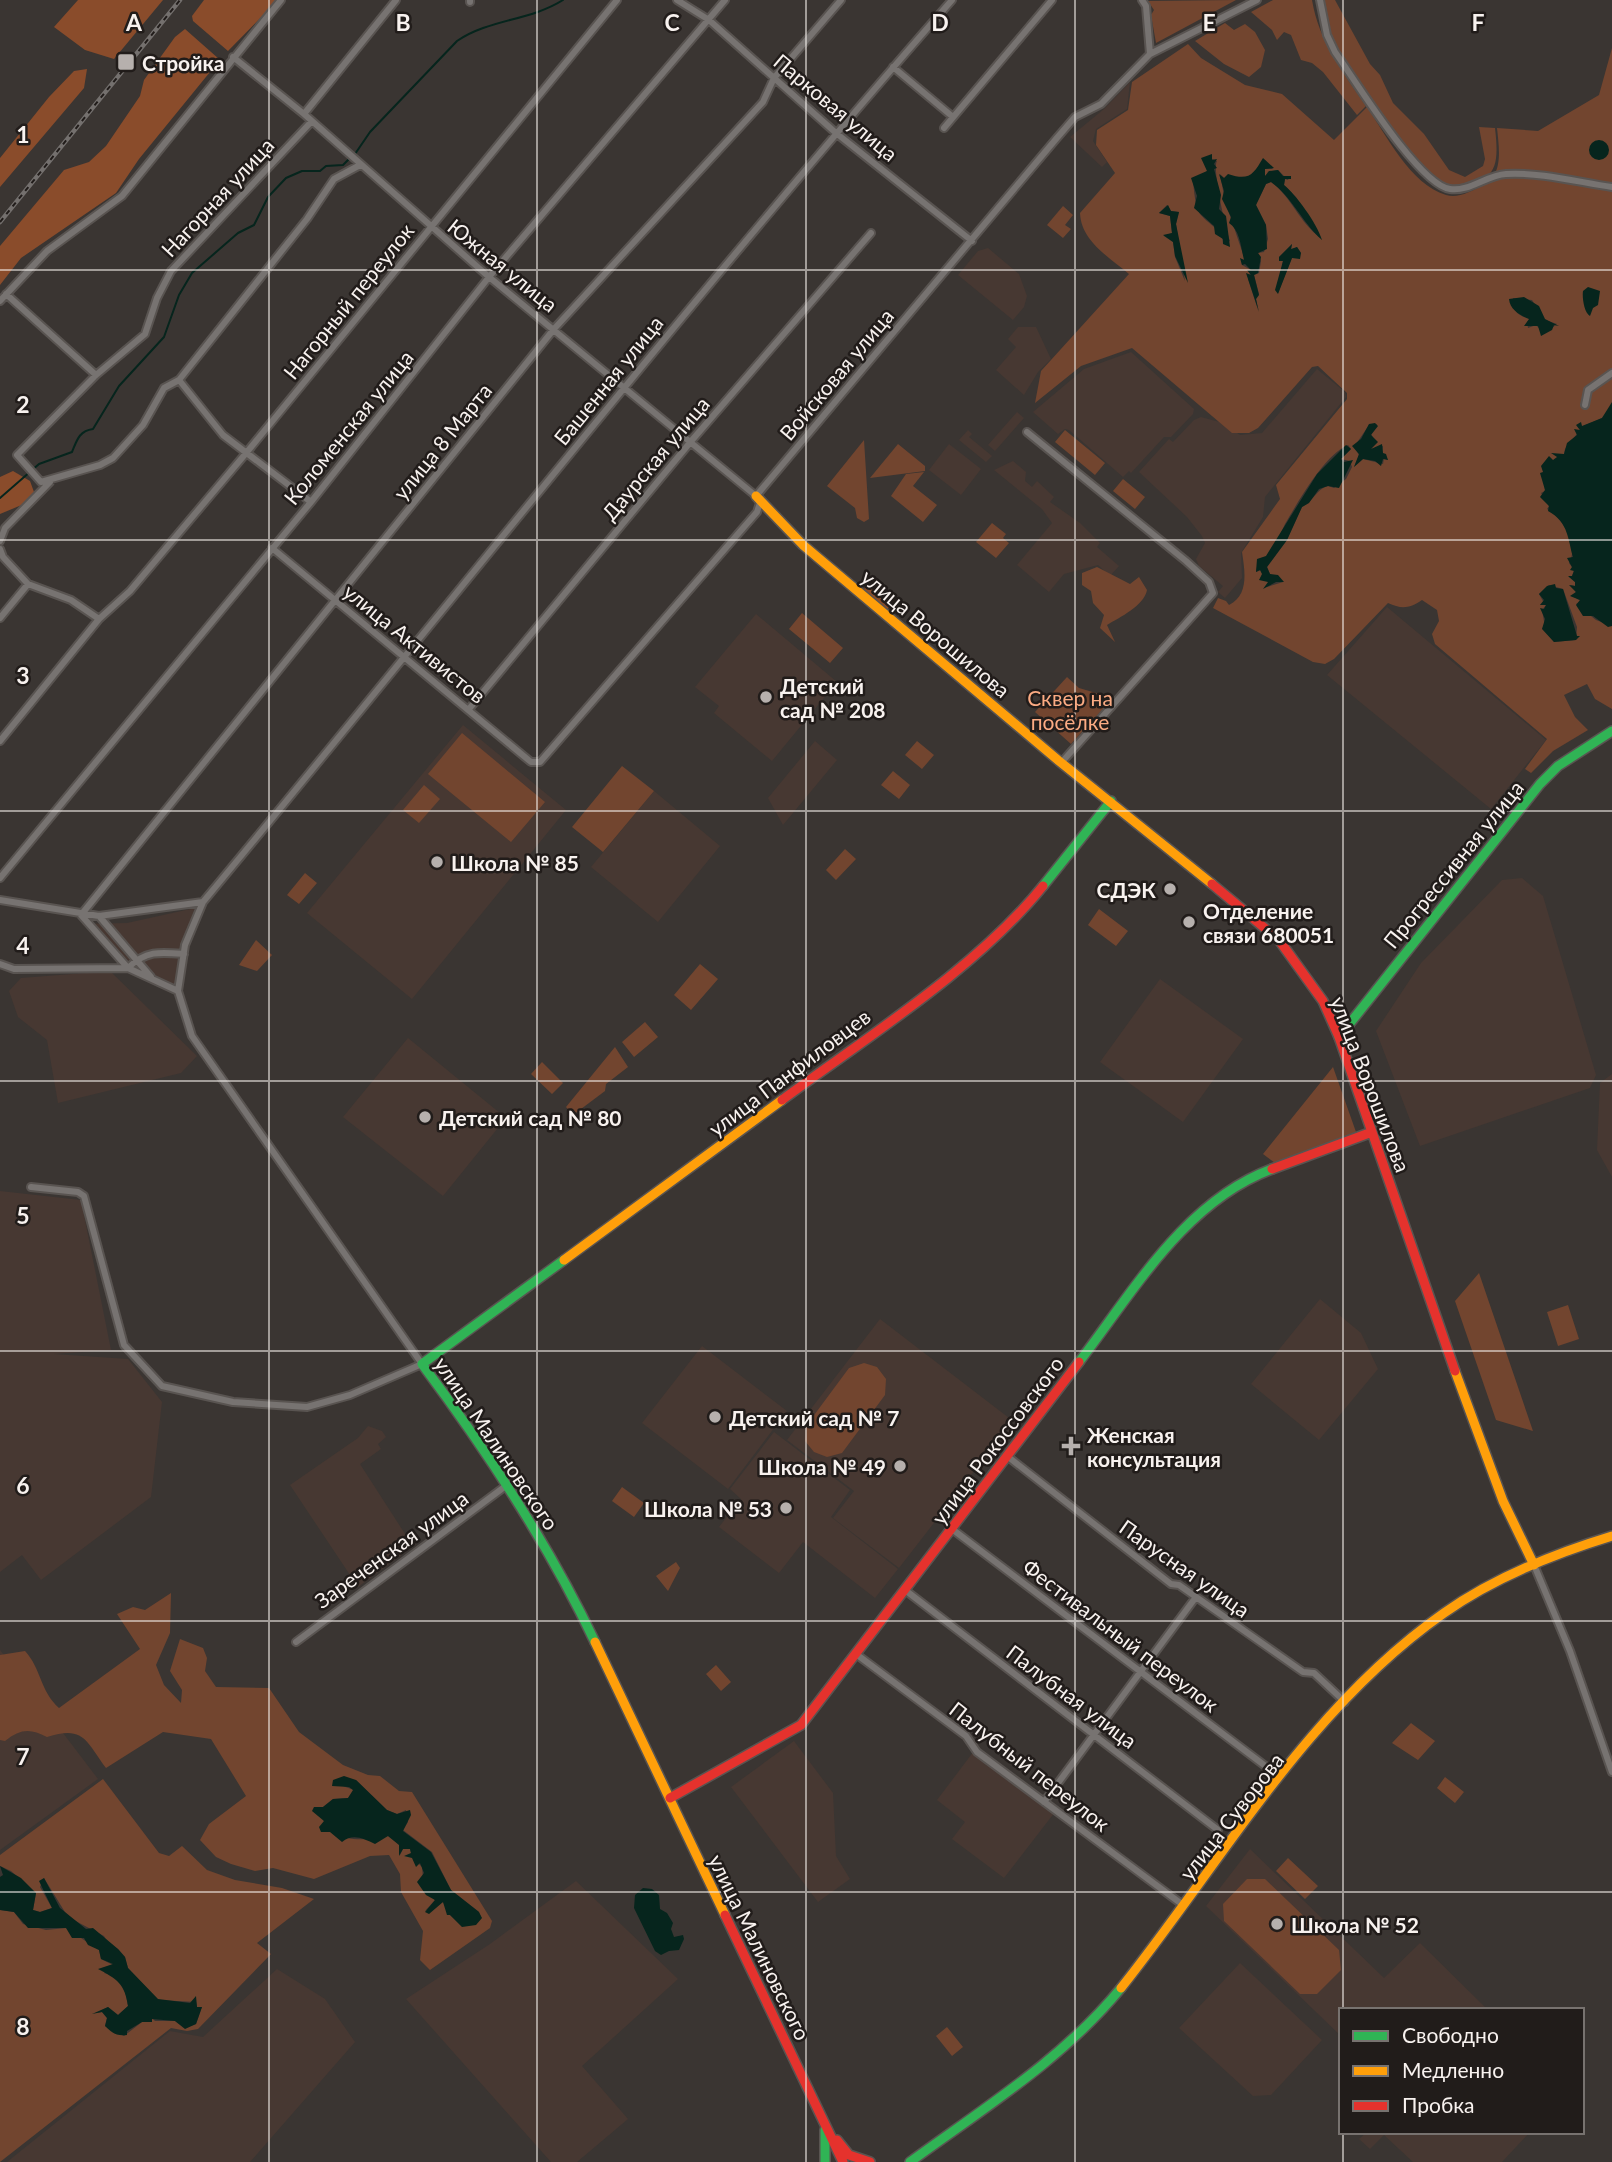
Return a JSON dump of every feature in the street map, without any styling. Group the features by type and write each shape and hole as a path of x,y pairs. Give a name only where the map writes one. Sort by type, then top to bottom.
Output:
{"street":[{"path":"0,301 47,251 121,195 281,0"},
{"path":"304,114 396,0"},
{"name":"Нагорный переулок","path":"0,741 99,619 130,591 247,452 617,0"},
{"name":"Парковая улица","path":"677,0 709,20 835,133 972,241"},
{"name":"Коломенская улица","path":"0,878 310,502 489,277 726,0"},
{"name":"улица 8 Марта","path":"81,915 554,329 763,102 774,78 841,0"},
{"name":"Башенная улица","path":"298,788 624,387 835,133 952,0"},
{"path":"944,128 1052,0"},
{"name":"Войсковая улица","path":"536,764 609,685 757,512 760,503 756,496 1075,117 1101,104 1150,54 1257,0"},
{"path":"1320,0 1327,35 1335,52 1416,166 1435,182 1449,190 1488,177 1508,174 1612,187"},
{"path":"1144,3 1150,54"},
{"name":"Южная улица","path":"233,57 304,114 430,228 756,496"},
{"path":"893,67 953,117"},
{"name":"Нагорная улица","path":"50,482 41,482 17,454 96,375 145,334 164,282 183,257 311,122"},
{"path":"0,541 5,528 50,482 100,465 113,457 143,425 164,388 178,380 307,219 334,180 343,172 360,165"},
{"name":"Даурская улица","path":"469,709 691,442 871,233"},
{"path":"6,294 96,375"},
{"path":"1585,404 1588,390 1612,373"},
{"path":"178,380 223,435 310,502"},
{"path":"1027,432 1186,561 1209,582 1213,593 1061,763"},
{"name":"улица Ворошилова","path":"756,496 803,545 1061,763 1279,940 1324,1001 1493,1474 1570,1651 1612,1772"},
{"name":"улица Активистов","path":"272,548 333,601 536,764"},
{"path":"0,549 3,558 28,584 71,600 99,619"},
{"path":"0,618 28,584"},
{"name":"Прогрессивная улица","path":"1339,1037 1540,784 1558,766 1612,731"},
{"name":"улица Малиновского","path":"298,788 203,902 184,954 178,991 192,1036 478,1440 562,1573 843,2162"},
{"name":"улица Панфиловцев","path":"422,1364 936,987 1028,904 1111,801"},
{"path":"0,900 100,916 203,902"},
{"path":"81,915 128,968 178,991"},
{"path":"100,916 152,979"},
{"path":"0,964 14,969 128,968 137,958 155,951 184,954"},
{"name":"улица Рокоссовского","path":"670,1798 801,1725 1168,1246 1211,1204 1248,1178 1372,1132"},
{"path":"31,1188 78,1192 84,1196 124,1345 162,1386 233,1402 307,1407 350,1395 422,1364"},
{"name":"Парусная улица","path":"1007,1456 1171,1584 1179,1585 1303,1672 1314,1673 1345,1702"},
{"name":"Зареченская улица","path":"296,1642 507,1485"},
{"name":"Фестивальный переулок","path":"952,1529 1268,1768"},
{"name":"улица Суворова","path":"908,2161 1051,2059 1085,2030 1345,1702 1423,1629 1472,1595 1534,1565 1612,1536"},
{"name":"Палубная улица","path":"905,1590 1218,1830"},
{"path":"1044,1802 1196,1597"},
{"name":"Палубный переулок","path":"856,1654 966,1737 977,1752 1183,1905"},
{"path":"825,2124 825,2162"},
{"path":"825,2124 849,2155 870,2162"}],"shaded area":[{"path":"78,0 163,0 114,59 85,50 54,27"},
{"path":"204,0 278,0 228,51 193,21 192,16"},
{"path":"185,29 219,59 210,72 139,159 116,193 21,258 0,285 0,246 64,170 89,162 106,146 140,96 144,80 175,37"},
{"path":"87,69 84,88 0,187 0,158 49,97 74,71"},
{"path":"1130,82 1127,109 1096,129 1093,141 1107,162 1102,167 1070,137 1104,109"},
{"path":"1599,140 1606,143 1609,150 1606,157 1599,160 1592,157 1589,150 1592,143"},
{"path":"1212,154 1212,160 1217,159 1214,164 1217,168 1214,169 1221,195 1219,209 1226,216 1230,247 1223,244 1223,239 1215,234 1214,226 1194,208 1197,196 1191,178 1207,171 1201,158"},
{"path":"1263,158 1274,168 1265,169 1265,176 1269,171 1278,170 1283,176 1291,176 1291,179 1285,179 1284,185 1306,210 1322,240 1278,188 1271,182 1266,184 1256,205 1266,225 1267,249 1258,253 1261,257 1258,273 1254,275 1259,295 1256,299 1259,312 1246,273 1251,275 1247,270 1251,270 1245,264 1242,265 1240,258 1244,260 1240,240 1229,223 1231,217 1222,199 1224,191 1219,174 1224,178 1228,174 1241,177 1250,175"},
{"path":"1168,205 1171,211 1179,212 1176,224 1188,283 1175,256 1173,242 1163,235 1172,233 1170,216 1159,213"},
{"path":"1292,244 1291,249 1297,247 1301,253 1300,259 1292,258 1278,294 1275,290 1283,261 1279,261 1279,257"},
{"path":"988,248 1019,274 1027,296 1024,307 1013,320 958,275 978,251"},
{"path":"1588,287 1600,291 1598,305 1593,308 1590,316 1583,297 1583,291"},
{"path":"1524,297 1539,306 1545,319 1559,326 1554,325 1552,330 1541,336 1538,326 1524,326 1529,319 1513,309 1509,299"},
{"path":"1018,327 1036,327 1051,359 1038,372 1024,395 996,370 1016,347 1008,339"},
{"path":"1131,352 1194,409 1193,414 1171,437 1164,437 1131,473 1129,471 1123,477 1069,430 1065,429 1058,434 1033,412 1084,369"},
{"path":"1317,369 1345,392 1346,397 1265,497 1263,517 1241,553 1242,578 1225,598 1218,592 1223,586 1199,566 1196,559 1205,543 1202,536 1187,517 1139,472 1169,439 1173,442 1194,420 1201,417 1223,423 1240,435 1262,433"},
{"path":"1612,402 1612,626 1608,627 1593,616 1583,616 1576,605 1580,600 1570,596 1576,592 1569,585 1575,586 1575,582 1568,576 1572,576 1574,571 1570,570 1572,567 1567,558 1573,557 1564,526 1548,511 1549,506 1540,497 1545,490 1540,473 1543,472 1541,466 1549,456 1553,460 1557,457 1551,453 1564,454 1567,443 1577,435 1574,429 1580,430 1576,425 1581,422 1582,426 1602,418"},
{"path":"1017,412 1024,418 995,451 988,445"},
{"path":"1375,423 1378,426 1371,435 1378,442 1371,449 1382,444 1383,453 1388,460 1383,459 1381,466 1375,461 1363,459 1354,467 1359,454 1352,446 1361,439 1369,424"},
{"path":"968,430 972,434 969,437 992,456 986,462 959,440"},
{"path":"949,444 981,469 961,495 929,470"},
{"path":"1346,445 1351,449 1341,459 1344,462 1353,460 1339,488 1328,486 1319,489 1309,503 1302,507 1287,540 1267,567 1270,574 1278,575 1284,582 1276,582 1263,589 1268,582 1259,580 1262,574 1260,570 1256,572 1257,559 1266,556 1317,474"},
{"path":"1013,461 1026,472 1025,481 1032,487 1037,481 1054,497 1050,502 1080,523 1100,543 1097,547 1119,566 1110,576 1098,565 1064,574 1049,592 1017,565 1052,523 1042,509 994,470"},
{"path":"13,471 30,481 34,492 24,504 0,514 0,477"},
{"path":"868,578 895,600 885,612 863,593"},
{"path":"1555,584 1556,588 1563,589 1577,636 1580,636 1576,640 1554,642 1542,629 1545,619 1540,608 1544,609 1546,605 1540,605 1544,600 1539,594 1547,586"},
{"path":"1387,607 1546,740 1491,809 1327,675"},
{"name":"Детский сад № 208","path":"756,614 837,682 772,761 714,713 719,706 695,687"},
{"name":"Школа № 85","path":"463,725 566,810 412,999 307,913"},
{"path":"815,741 837,760 783,825 768,798"},
{"path":"654,791 720,846 658,922 591,867"},
{"path":"1522,878 1543,896 1596,1075 1590,1088 1420,1146 1376,1031 1421,963 1502,880"},
{"path":"195,908 181,946 175,987 143,972 82,924 127,923"},
{"path":"110,971 197,1056 181,1073 58,1103 47,1040 18,1017 9,991 21,978"},
{"path":"1160,979 1243,1039 1183,1122 1100,1062"},
{"name":"Детский сад № 80","path":"408,1038 506,1118 443,1196 343,1117"},
{"path":"1612,1074 1612,1177 1597,1150 1600,1083"},
{"path":"0,1191 81,1200 111,1350 54,1354 128,1359 162,1402 151,1497 41,1580 22,1555 0,1572"},
{"path":"1320,1299 1361,1333 1378,1369 1319,1440 1251,1384"},
{"name":"Школа № 49","path":"880,1319 1013,1421 899,1568 833,1518 854,1491 787,1440"},
{"name":"Детский сад № 7","path":"702,1346 787,1411 728,1489 642,1423"},
{"path":"368,1426 382,1431 386,1437 378,1444 381,1449 360,1464 407,1537 416,1544 358,1587 290,1485 358,1438"},
{"name":"Школа № 53","path":"774,1432 850,1490 831,1517 898,1569 875,1598 803,1542 779,1573 719,1527 741,1499 730,1489"},
{"path":"0,1650 98,1779 0,1850"},
{"path":"794,1741 833,1793 836,1856 850,1879 818,1902 731,1787"},
{"path":"974,1751 1055,1812 1004,1878 952,1839 965,1822 937,1800"},
{"path":"344,1776 356,1780 387,1810 397,1814 410,1810 411,1815 403,1831 431,1852 451,1890 479,1912 482,1918 476,1925 462,1927 447,1915 443,1902 429,1914 425,1912 435,1900 426,1895 417,1882 424,1873 420,1863 416,1867 412,1858 404,1856 411,1853 410,1849 403,1849 399,1856 399,1845 388,1836 375,1844 354,1837 342,1842 330,1832 321,1832 319,1827 324,1821 312,1811 314,1807 323,1807 333,1799 348,1798 353,1790 349,1787 332,1786 333,1780"},
{"name":"Школа № 52","path":"1250,1849 1384,1978 1420,1943 1486,2008 1339,2008 1339,2034 1206,1906"},
{"path":"0,1866 21,1878 36,1893 33,1910 40,1912 52,1908 39,1881 44,1878 60,1908 86,1929 93,1928 118,1949 125,1957 128,1968 158,1999 190,2003 196,1996 197,2007 202,2007 196,2024 185,2029 175,2021 152,2019 152,2022 142,2022 127,2031 127,2035 110,2031 105,2026 107,2018 102,2012 92,2014 108,2007 118,2015 128,2006 125,1992 119,1983 98,1969 113,1964 101,1959 99,1950 88,1945 84,1938 72,1938 66,1928 28,1928 14,1912 0,1910 0,1877 3,1875"},
{"path":"576,1881 678,1979 582,2066 628,2119 577,2162 551,2162 406,1999 490,1944"},
{"path":"643,1888 652,1889 659,1895 660,1909 667,1913 673,1923 671,1929 674,1937 683,1935 679,1950 661,1955 655,1951 634,1908 635,1895"},
{"path":"1240,1963 1322,2040 1271,2095 1253,2096 1179,2028"},
{"path":"277,1969 325,1999 355,2042 250,2162 7,2162 170,2031 203,2037"},
{"path":"1365,2134 1528,2134 1502,2162 1413,2162 1384,2135 1370,2149 1359,2139"}],"green space":[{"path":"1236,0 1156,43 1151,15 1154,10 1148,1"},
{"path":"1273,0 1312,0 1326,43 1366,106 1357,115 1323,72 1312,63 1301,60 1291,35 1284,32 1277,40 1272,30 1251,12"},
{"path":"1322,0 1335,0 1370,64 1380,75 1393,103 1424,134 1449,170 1465,177 1483,166 1485,159 1479,127 1495,128 1495,164 1485,178 1449,188 1417,166 1338,51 1329,34"},
{"path":"1225,23 1234,30 1245,24 1255,32 1265,50 1261,67 1249,77 1224,64 1195,41"},
{"path":"1188,44 1201,58 1245,85 1282,94 1334,140 1367,107 1410,170 1433,189 1455,196 1482,186 1494,176 1498,161 1497,128 1538,131 1599,95 1612,48 1612,405 1602,418 1581,427 1577,426 1580,430 1564,454 1553,461 1548,459 1543,468 1545,491 1541,493 1549,506 1547,509 1559,519 1571,541 1572,556 1569,563 1574,570 1569,577 1576,586 1570,585 1576,592 1572,596 1581,601 1576,604 1596,620 1612,626 1612,709 1595,699 1587,684 1564,695 1575,717 1588,730 1553,751 1531,773 1525,769 1547,739 1435,644 1432,634 1439,621 1437,610 1422,600 1405,607 1388,603 1334,659 1325,664 1313,662 1213,608 1218,598 1229,605 1240,595 1244,582 1242,552 1280,499 1276,485 1347,399 1347,393 1318,366 1312,367 1258,428 1249,433 1232,433 1132,348 1081,366 1035,403 1041,371 1129,274 1091,240 1085,232 1080,213 1115,173 1096,145 1097,130 1128,110 1132,82","holes":["1205,158 1217,161 1222,211 1230,241 1223,244 1221,235 1200,214 1196,202 1193,181 1207,171","1265,160 1273,169 1265,169 1265,176 1269,173 1267,172 1278,170 1286,178 1290,176 1288,180 1285,179 1284,185 1296,197 1321,238 1307,225 1278,188 1271,182 1266,184 1256,205 1266,225 1268,239 1264,252 1258,253 1261,261 1259,273 1254,275 1259,294 1256,299 1258,310 1248,279 1251,270 1242,265 1241,259 1245,260 1225,201 1220,174 1224,178 1249,177","1167,205 1171,211 1179,212 1176,224 1185,281 1175,257 1173,242 1164,236 1172,233 1170,216 1159,213","1292,244 1291,250 1297,247 1301,253 1292,258 1278,293 1283,260 1279,257","1513,298 1532,300 1545,320 1557,324 1544,334 1536,325 1528,328 1527,322 1530,319 1519,315","1377,424 1371,434 1375,441 1371,449 1383,446 1382,453 1388,460 1384,458 1383,464 1363,459 1354,467 1359,455 1354,447 1369,425","1348,445 1351,449 1341,459 1350,461 1352,467 1346,479 1334,488 1324,488 1302,507 1287,540 1267,567 1270,574 1283,582 1267,587 1269,582 1264,580 1261,570 1256,572 1258,562 1271,551 1305,492 1330,458","1549,585 1563,589 1577,627 1576,640 1554,642 1542,628 1545,627 1542,610 1546,605 1540,605 1544,603 1539,594"]},
{"path":"1063,206 1073,215 1065,225 1071,229 1063,238 1047,225"},
{"path":"1065,430 1105,463 1095,475 1055,442"},
{"path":"864,440 869,519 864,522 857,518 855,508 827,486"},
{"path":"898,444 925,466 925,471 870,478"},
{"path":"924,472 913,486 937,505 923,522 891,496 906,474"},
{"path":"1123,479 1145,497 1135,509 1113,491"},
{"path":"992,523 1006,534 1003,538 1009,543 996,558 976,542"},
{"path":"1097,567 1130,584 1139,577 1147,590 1136,606 1107,625 1115,642 1100,628 1104,615 1093,603 1091,591 1082,585 1082,573"},
{"path":"802,613 843,648 830,663 789,629"},
{"name":"Сквер на посёлке","path":"1067,677 1079,688 1113,698 1071,744 1035,712"},
{"path":"462,733 545,802 511,842 428,774"},
{"path":"917,741 934,755 922,769 905,755"},
{"path":"622,766 654,791 603,852 572,827"},
{"path":"893,771 910,785 899,799 881,785"},
{"path":"424,785 440,799 419,823 403,810"},
{"path":"845,849 856,859 836,880 826,870"},
{"path":"305,873 317,883 299,904 287,895"},
{"path":"1099,909 1128,931 1116,946 1088,925"},
{"path":"256,940 272,955 257,971 239,965"},
{"path":"700,964 718,979 691,1010 674,995"},
{"path":"645,1022 658,1037 634,1057 622,1042"},
{"path":"615,1047 628,1067 606,1084 605,1091 573,1115 566,1107"},
{"path":"542,1062 563,1083 552,1094 531,1074"},
{"path":"1333,1067 1356,1132 1275,1163 1263,1154"},
{"path":"1479,1273 1533,1431 1496,1420 1455,1301"},
{"path":"1568,1305 1579,1339 1558,1346 1547,1312"},
{"path":"864,1363 877,1367 886,1379 885,1395 842,1453 827,1457 814,1452 805,1441 806,1426 849,1368"},
{"path":"622,1487 644,1503 634,1517 612,1501"},
{"path":"676,1562 680,1568 668,1591 656,1576"},
{"path":"171,1593 170,1633 156,1665 164,1685 181,1703 182,1690 170,1671 180,1639 203,1648 207,1658 205,1671 216,1687 269,1688 299,1732 343,1765 368,1775 380,1776 399,1791 412,1792 492,1921 490,1928 430,1970 420,1960 423,1931 401,1892 400,1874 389,1855 370,1856 314,1879 273,1868 255,1871 216,1857 200,1840 209,1824 246,1796 211,1739 163,1732 106,1768 88,1743 77,1734 47,1737 25,1731 5,1741 0,1740 0,1655 25,1651 48,1694 59,1708 140,1649 117,1614 133,1607 145,1610","holes":["356,1780 387,1810 397,1814 406,1810 408,1822 403,1830 432,1852 451,1890 479,1912 461,1924 450,1915 443,1902 425,1911 435,1900 424,1889 422,1867 412,1857 410,1849 403,1849 400,1855 400,1845 388,1836 355,1839 335,1834 327,1828 323,1819 323,1807 333,1799 348,1798 354,1790 340,1785"]},
{"path":"716,1665 731,1682 721,1691 706,1674"},
{"path":"1411,1723 1435,1741 1418,1760 1392,1743"},
{"path":"1445,1777 1464,1792 1455,1803 1437,1788"},
{"path":"103,1779 159,1853 169,1856 182,1846 207,1870 235,1880 282,1888 314,1899 257,1943 271,1954 198,2029 187,2031 171,2028 0,2162 0,1910 14,1912 23,1924 46,1930 66,1928 99,1950 101,1959 113,1965 104,1973 115,1977 122,1985 128,2006 118,2015 108,2007 96,2013 102,2012 107,2018 105,2026 124,2036 142,2022 151,2022 152,2018 155,2021 175,2021 185,2028 196,2024 202,2007 197,2007 196,2002 158,2000 128,1968 125,1957 108,1943 104,1936 68,1917 44,1878 40,1887 52,1908 40,1912 33,1910 36,1893 11,1871 0,1866 0,1855"},
{"path":"1288,1858 1318,1886 1305,1899 1276,1871"},
{"path":"1247,1879 1265,1879 1339,1950 1341,1970 1317,1994 1300,1994 1224,1921 1223,1904"},
{"path":"947,2027 963,2047 952,2056 936,2036"}],"waterway":[{"path":"355,154 370,132 457,41 482,28 537,12 563,0"},
{"path":"0,498 39,464 72,452 82,434 93,429 119,386 164,337 179,295 192,273 238,233 254,225 268,197 286,178 302,171 320,171 326,166 343,165 351,157"}],"railway":[{"path":"0,222 180,0"}],"traffic: fast":[{"path":"1339,1037 1540,784 1558,766 1612,731"},
{"path":"1043,886 1111,801"},
{"path":"1079,1362 1163,1251 1187,1226 1213,1203 1241,1184 1272,1169"},
{"path":"564,1260 422,1364 516,1499 577,1605 595,1642"},
{"path":"910,2162 1048,2060 1074,2038 1121,1988"},
{"path":"825,2130 825,2162"}],"traffic: slow":[{"path":"756,496 803,545 1059,761 1212,884"},
{"path":"564,1260 782,1100"},
{"path":"1455,1371 1503,1501 1534,1565"},
{"path":"1121,1988 1269,1788 1350,1694 1395,1651 1444,1613 1483,1588 1546,1559 1612,1536"},
{"path":"595,1642 725,1915"}],"traffic: jam":[{"path":"1212,884 1279,940 1323,1001 1339,1037 1455,1371"},
{"path":"782,1100 954,973 1016,916 1043,886"},
{"path":"1272,1169 1372,1132"},
{"path":"670,1798 801,1725 1079,1362"},
{"path":"725,1915 843,2162"},
{"path":"837,2140 849,2155 870,2162"}],"place":[{"name":"Стройка","path":"126,62"},
{"name":"Детский сад № 208","path":"766,697"},
{"name":"Школа № 85","path":"437,862"},
{"name":"СДЭК","path":"1170,889"},
{"name":"Отделение связи 680051","path":"1189,922"},
{"name":"Детский сад № 80","path":"425,1117"},
{"name":"Детский сад № 7","path":"715,1417"},
{"name":"Женская консультация","path":"1071,1446"},
{"name":"Школа № 49","path":"900,1466"},
{"name":"Школа № 53","path":"786,1508"},
{"name":"Школа № 52","path":"1277,1924"}]}
